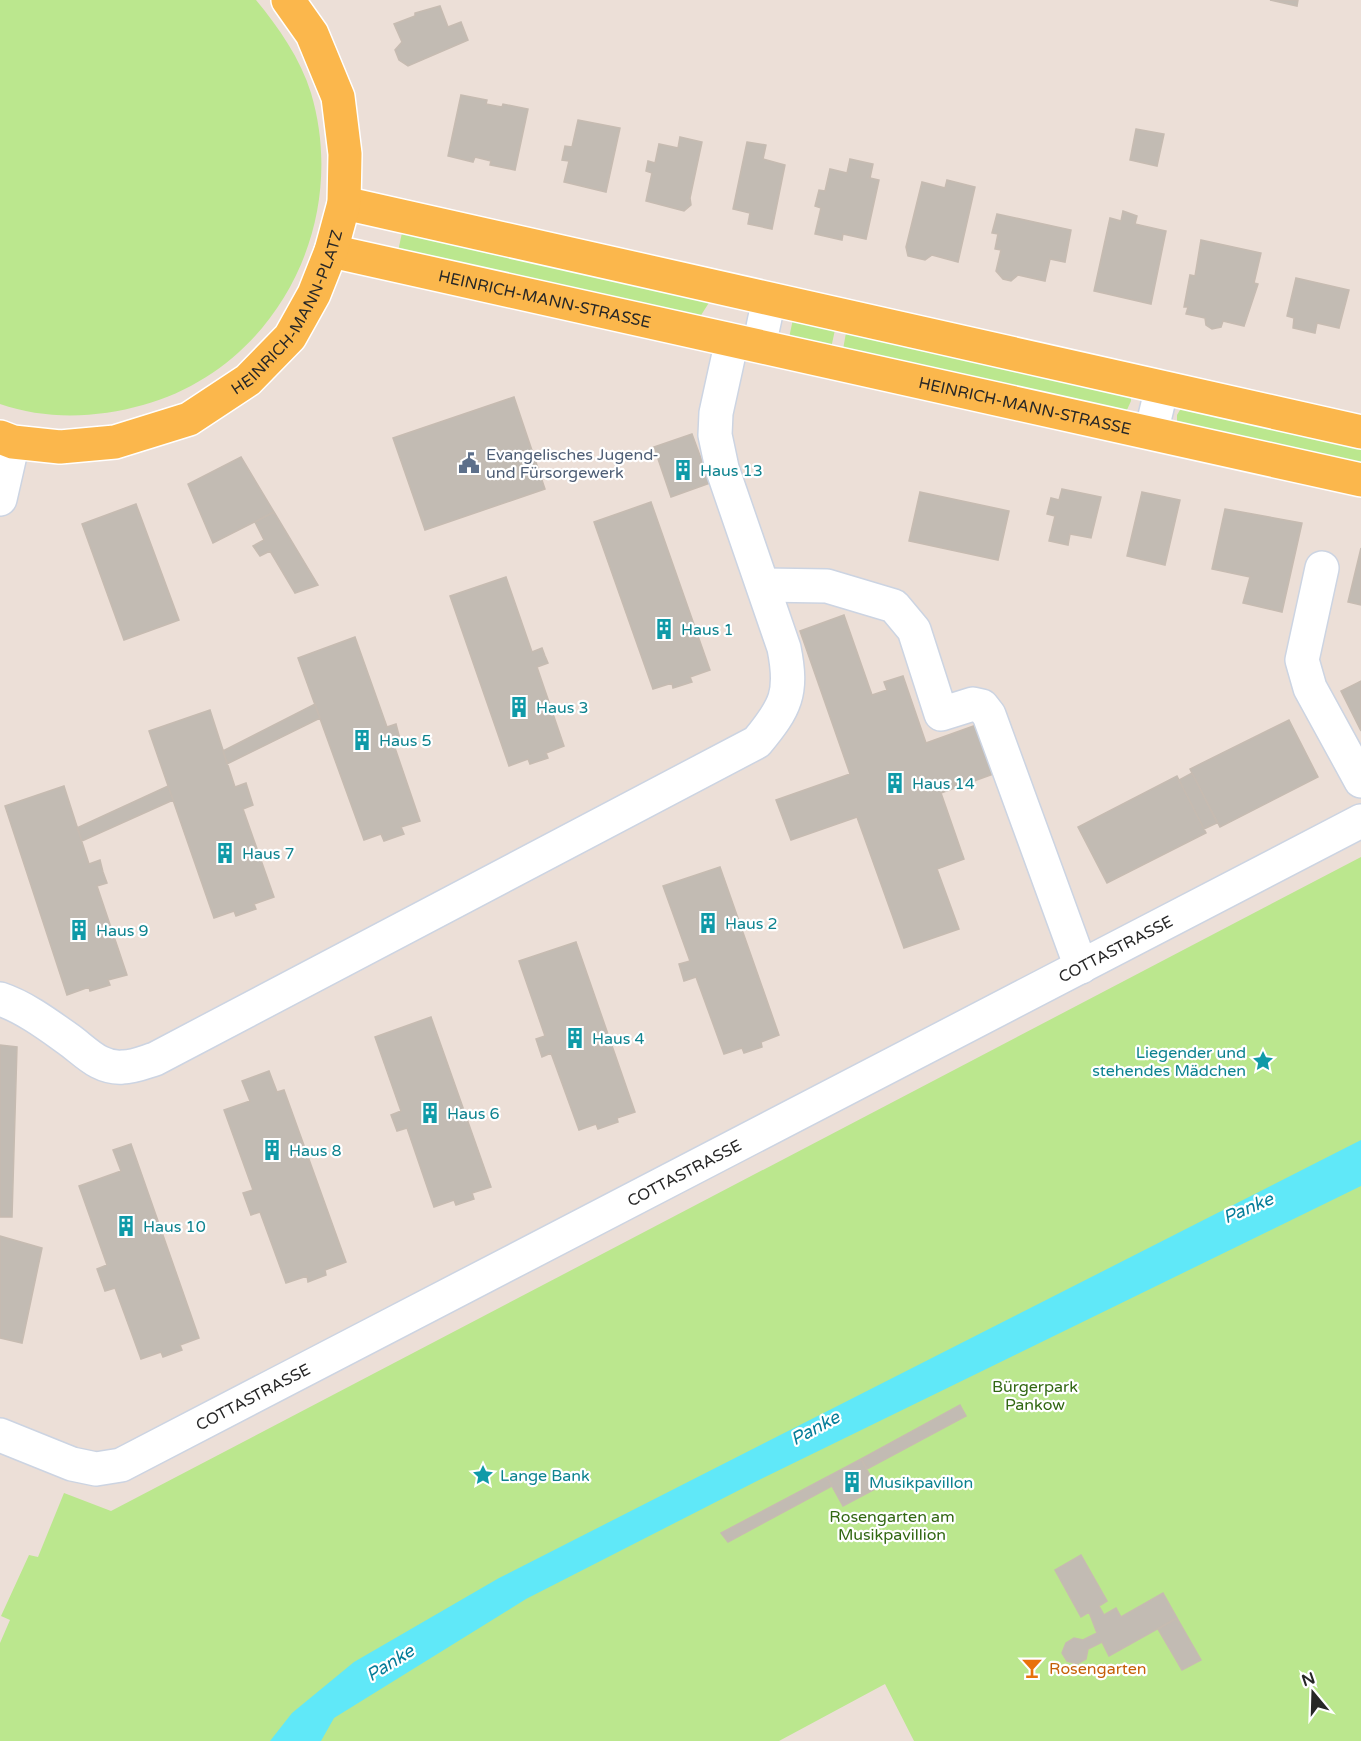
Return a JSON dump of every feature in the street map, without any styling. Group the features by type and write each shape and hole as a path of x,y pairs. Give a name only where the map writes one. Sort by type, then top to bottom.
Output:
{"main road":[{"name":"HEINRICH-MANN-PLATZ","path":"7,439 60,447 115,442 189,419 248,380 290,337 314,294 331,251 344,203 345,154 338,97 312,33 288,0"},
{"path":"344,203 1361,432"},
{"name":"HEINRICH-MANN-STRASSE","path":"331,251 1361,480"}],"street":[{"path":"0,999 38,1018 71,1041 85,1055 103,1064 123,1068 155,1059 758,742 780,715 790,677 784,648 764,585 722,468 715,435 716,413 746,343 769,299"},
{"name":"HEINRICH-MANN-STRASSE","path":"1151,433 1161,387"},
{"path":"0,499 7,439"},
{"path":"1322,568 1302,660 1310,688 1361,781"},
{"path":"764,585 827,586 894,606 914,630 941,714 973,704 982,706 989,715 1081,967"},
{"name":"COTTASTRASSE","path":"0,1435 72,1464 96,1469 121,1465 1361,821"}],"green space":[{"path":"0,0 256,0 281,33 301,68 311,93 320,142 320,192 310,240 292,284 265,325 231,359 190,386 143,405 90,415 35,413 0,404"},
{"path":"403,228 712,298 696,323 397,256"},
{"path":"793,319 836,325 830,353 789,338"},
{"path":"847,327 1131,395 1131,401 1126,412 842,355"},
{"path":"1183,405 1361,441 1361,470 1177,426 1177,415"},
{"name":"Bürgerpark Pankow","path":"1361,857 1361,1741 914,1741 885,1684 779,1741 0,1741 0,1643 10,1620 1,1616 29,1555 38,1557 64,1493 111,1511"}],"water":[{"name":"Panke","path":"1361,1140 1361,1186 755,1482 526,1599 334,1718 321,1741 270,1741 292,1713 354,1662 499,1578"}],"building":[{"path":"1270,0 1298,0 1297,6"},
{"path":"440,6 448,27 461,22 468,40 408,66 399,60 395,50 402,42 394,24 415,16 415,13"},
{"path":"461,95 487,100 486,104 502,107 503,104 528,109 515,170 490,165 491,161 475,157 473,162 448,156"},
{"path":"578,120 620,128 606,192 564,182 569,161 562,160 565,146 572,147"},
{"path":"1136,129 1164,134 1157,166 1130,160"},
{"path":"680,137 702,142 690,198 691,205 684,211 646,201 652,173 646,171 648,161 655,163 659,144 678,148"},
{"path":"747,142 766,145 763,159 785,165 772,229 748,224 750,213 733,209"},
{"path":"850,159 873,164 870,178 879,180 866,239 843,234 842,240 815,234 821,208 815,206 819,190 825,191 830,169 847,173"},
{"path":"947,180 975,187 958,262 932,255 925,260 908,256 906,247 922,182 945,188"},
{"path":"1123,211 1137,216 1135,224 1166,231 1151,304 1094,291 1110,218 1121,221"},
{"path":"997,214 1071,230 1065,262 1050,259 1045,281 1018,275 1011,281 1003,279 996,271 1001,250 995,249 998,234 992,233"},
{"path":"1201,240 1261,253 1254,283 1258,284 1244,326 1223,321 1221,327 1212,329 1206,325 1205,318 1186,314 1188,307 1184,307 1190,275 1195,276"},
{"path":"1296,278 1349,290 1339,328 1317,323 1315,333 1293,328 1294,318 1287,316"},
{"path":"514,397 545,489 425,530 393,438"},
{"name":"Haus 13","path":"692,434 710,483 671,497 654,447"},
{"path":"241,457 274,512 213,543 188,484"},
{"path":"1062,489 1101,497 1091,538 1070,534 1068,545 1049,541 1055,516 1047,514 1051,498 1059,500"},
{"path":"920,492 1009,511 998,560 909,541"},
{"path":"1142,492 1180,500 1165,565 1127,556"},
{"name":"Haus 1","path":"651,502 710,670 690,677 692,682 673,688 672,683 653,689 594,522"},
{"path":"136,504 179,620 124,640 82,524"},
{"path":"1225,509 1302,523 1282,612 1243,603 1250,577 1212,569"},
{"path":"274,512 318,585 295,593 270,551 260,556 253,546 264,540 255,522"},
{"path":"1361,548 1361,605 1348,602"},
{"name":"Haus 3","path":"506,577 532,652 542,648 548,663 537,667 564,746 546,753 548,758 530,764 528,759 509,766 450,596"},
{"name":"Haus 14","path":"844,615 872,695 887,690 884,682 903,676 926,743 979,724 996,773 941,793 964,859 937,869 959,929 904,948 857,817 791,840 776,800 850,774 800,631"},
{"name":"Haus 5","path":"355,637 387,727 396,724 400,739 393,742 420,821 401,827 404,834 384,841 381,834 364,840 298,658"},
{"path":"1361,681 1361,731 1341,691"},
{"path":"315,704 320,718 227,764 223,751"},
{"name":"Haus 7","path":"210,710 235,787 246,783 253,805 243,809 274,897 254,904 256,909 236,916 234,911 214,918 149,731"},
{"path":"1289,720 1318,777 1220,827 1190,769"},
{"path":"1192,773 1217,823 1204,829 1179,780"},
{"path":"1177,776 1206,833 1107,883 1078,827"},
{"name":"Haus 9","path":"64,786 89,864 100,860 107,883 97,886 127,975 108,980 110,985 90,991 89,987 67,995 5,806"},
{"path":"168,786 173,800 82,841 77,828"},
{"name":"Haus 2","path":"720,867 779,1035 761,1042 762,1047 744,1053 742,1048 724,1054 696,977 684,981 679,964 690,961 663,886"},
{"name":"Haus 4","path":"576,942 635,1112 617,1118 618,1122 598,1129 596,1124 579,1130 551,1053 542,1057 536,1039 545,1036 519,961"},
{"name":"Haus 6","path":"431,1017 491,1187 472,1193 474,1199 456,1205 454,1200 434,1207 407,1128 397,1131 391,1115 401,1111 375,1037"},
{"path":"0,1045 17,1047 12,1217 0,1217"},
{"name":"Haus 8","path":"269,1071 277,1092 284,1090 346,1262 325,1270 326,1275 308,1282 307,1276 286,1283 260,1212 251,1215 243,1193 253,1190 224,1110 250,1101 242,1081"},
{"name":"Haus 10","path":"131,1144 199,1338 180,1345 182,1350 163,1357 161,1352 141,1359 115,1288 105,1291 97,1269 107,1265 79,1186 121,1171 113,1150"},
{"path":"0,1236 42,1248 22,1343 0,1338"},
{"path":"960,1405 966,1416 867,1469 861,1459"},
{"name":"Musikpavillon","path":"861,1459 877,1488 843,1506 827,1477"},
{"path":"827,1477 832,1486 728,1542 721,1533"},
{"path":"1081,1555 1107,1601 1099,1606 1104,1615 1116,1608 1121,1617 1163,1593 1177,1618 1109,1656 1102,1642 1088,1649 1086,1659 1077,1664 1067,1661 1062,1653 1066,1643 1074,1638 1083,1640 1097,1633 1089,1612 1081,1617 1055,1570"},
{"path":"1177,1618 1201,1660 1182,1670 1158,1629"}],"place":[{"name":"Evangelisches Jugend- und Fürsorgewerk","path":"469,463"},
{"name":"Haus 13","path":"683,470"},
{"name":"Haus 1","path":"664,629"},
{"name":"Haus 3","path":"519,707"},
{"name":"Haus 5","path":"362,740"},
{"name":"Haus 14","path":"895,783"},
{"name":"Haus 7","path":"225,853"},
{"name":"Haus 2","path":"708,923"},
{"name":"Haus 9","path":"79,930"},
{"name":"Haus 4","path":"575,1038"},
{"name":"Liegender und stehendes Mädchen","path":"1263,1061"},
{"name":"Haus 6","path":"430,1113"},
{"name":"Haus 8","path":"272,1150"},
{"name":"Haus 10","path":"126,1226"},
{"name":"Lange Bank","path":"483,1475"},
{"name":"Musikpavillon","path":"852,1482"},
{"name":"Rosengarten","path":"1032,1668"}],"park label":[{"name":"Rosengarten am Musikpavillion","path":"892,1525"}]}
